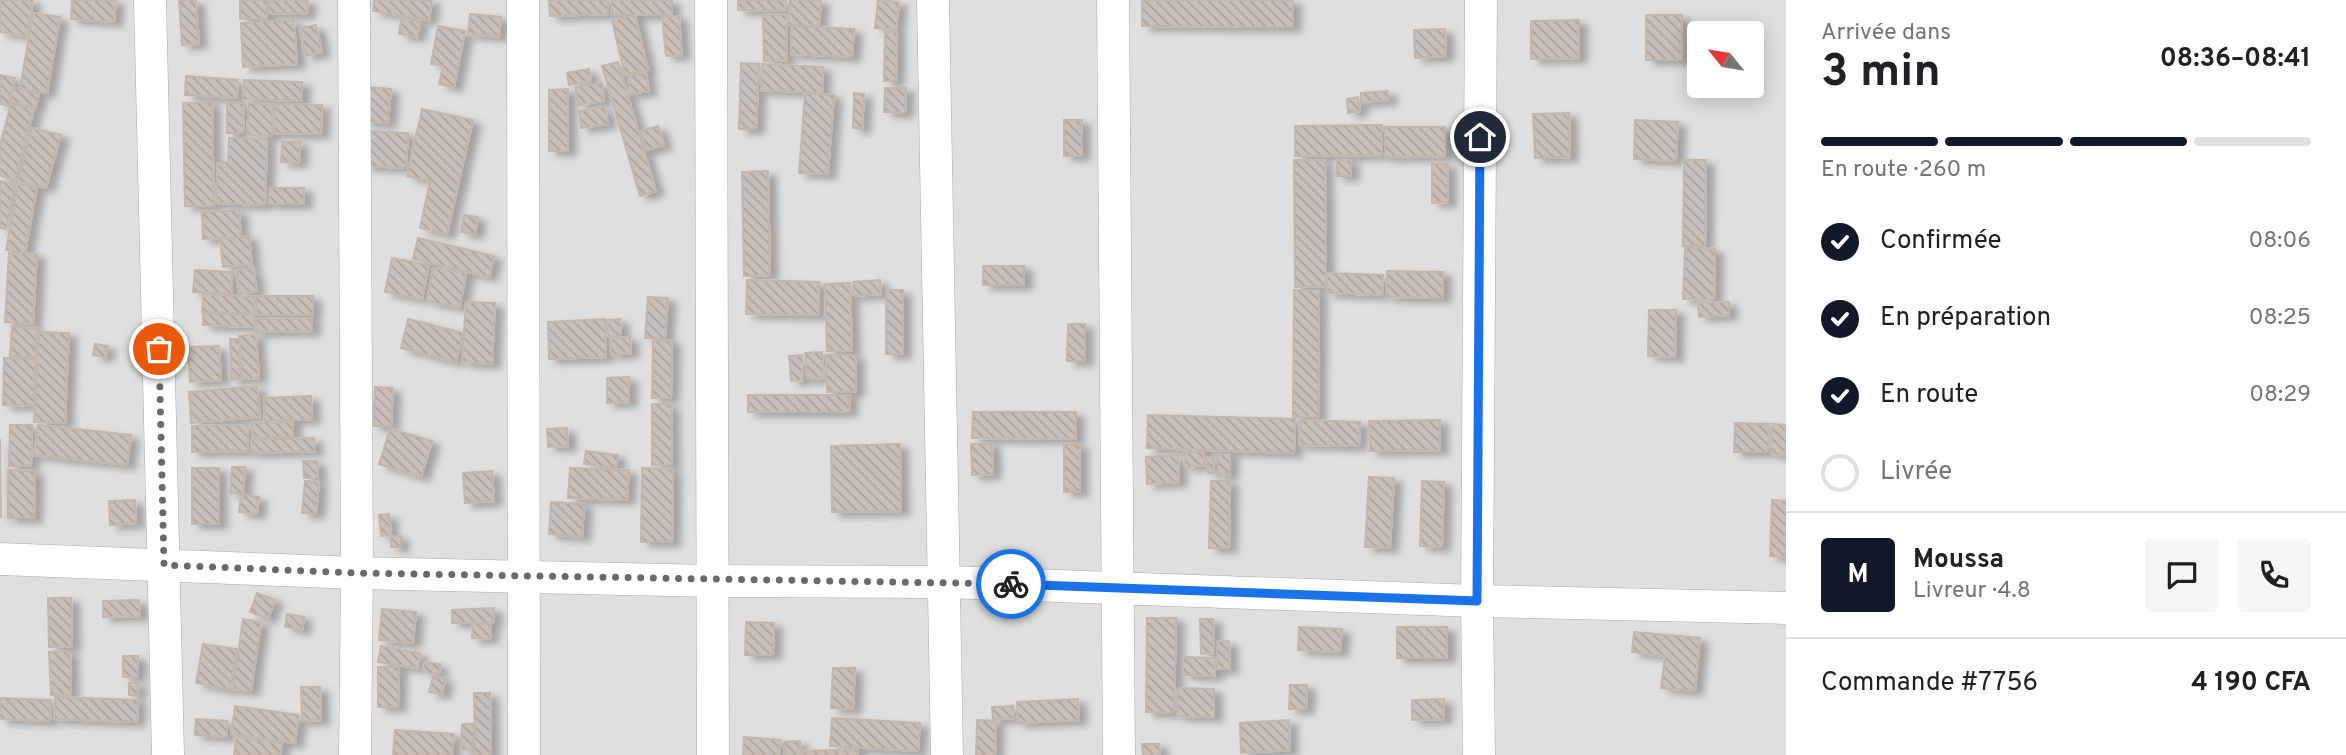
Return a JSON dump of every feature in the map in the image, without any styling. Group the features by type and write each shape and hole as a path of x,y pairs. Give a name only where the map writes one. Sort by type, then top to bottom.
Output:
{"street":[{"path":"150,0 168,755"},
{"path":"354,0 355,755"},
{"path":"523,0 524,755"},
{"path":"710,0 713,755"},
{"path":"933,0 947,755"},
{"path":"1113,0 1119,755"},
{"path":"1479,755 1477,601 1480,0"},
{"path":"0,559 356,573 945,582 1477,601 1786,608"}],"shaded area":[{"path":"0,0 1786,0 1786,755 0,755"}],"building":[{"path":"0,0 33,0 27,36 0,32"},
{"path":"72,0 116,0 114,22 71,19"},
{"path":"179,0 196,0 199,44 182,45"},
{"path":"240,0 267,0 267,19 240,19"},
{"path":"269,0 308,0 307,14 269,13"},
{"path":"374,0 432,0 429,20 373,11"},
{"path":"549,0 608,0 608,14 550,16"},
{"path":"611,0 672,0 672,15 611,15"},
{"path":"738,0 786,0 785,11 738,10"},
{"path":"790,0 821,0 819,26 788,25"},
{"path":"878,0 899,2 896,30 875,28"},
{"path":"1142,0 1293,0 1293,27 1142,26"},
{"path":"33,13 60,17 47,93 20,88"},
{"path":"470,14 501,17 499,37 468,34"},
{"path":"786,14 787,60 764,61 763,15"},
{"path":"635,15 648,70 625,75 612,21"},
{"path":"1646,15 1682,15 1682,60 1646,60"},
{"path":"679,16 682,55 666,56 662,17"},
{"path":"294,20 297,64 243,67 241,23"},
{"path":"401,20 420,22 417,37 399,34"},
{"path":"1579,20 1579,58 1531,59 1531,21"},
{"path":"316,25 322,52 306,56 300,28"},
{"path":"438,26 465,31 454,87 439,84 443,66 431,64"},
{"path":"792,26 854,29 852,57 791,54"},
{"path":"1445,29 1446,56 1415,58 1414,30"},
{"path":"885,32 897,32 896,81 884,81"},
{"path":"618,62 656,191 640,196 602,66"},
{"path":"741,63 759,64 756,129 739,129"},
{"path":"762,64 823,67 822,93 761,90"},
{"path":"589,69 591,81 569,85 567,73"},
{"path":"646,73 649,91 630,94 628,76"},
{"path":"0,75 15,78 9,106 0,104"},
{"path":"186,76 238,80 237,98 185,95"},
{"path":"244,80 302,82 302,101 243,99"},
{"path":"602,83 604,101 578,105 575,87"},
{"path":"367,87 391,89 388,123 364,122"},
{"path":"14,88 39,93 36,107 11,102"},
{"path":"885,88 906,88 905,113 884,112"},
{"path":"568,89 568,151 549,151 549,90"},
{"path":"1388,91 1389,100 1361,102 1361,93"},
{"path":"805,93 834,95 828,174 799,173"},
{"path":"854,93 864,94 862,129 853,128"},
{"path":"1358,97 1360,111 1348,113 1347,99"},
{"path":"212,102 214,206 185,206 183,103"},
{"path":"227,103 244,103 243,133 227,133"},
{"path":"249,103 273,104 272,136 247,135"},
{"path":"11,104 34,109 15,180 0,176 0,145"},
{"path":"275,104 322,105 321,134 274,133"},
{"path":"605,107 608,124 581,128 579,111"},
{"path":"422,109 473,120 447,234 420,228 430,181 407,176"},
{"path":"1569,113 1570,157 1535,158 1533,114"},
{"path":"1064,120 1082,120 1082,156 1064,156"},
{"path":"1635,120 1678,122 1676,161 1634,159"},
{"path":"1382,125 1382,155 1295,156 1295,126"},
{"path":"658,126 664,145 646,150 641,131"},
{"path":"1385,127 1445,127 1445,156 1385,157"},
{"path":"32,128 61,135 46,188 18,181"},
{"path":"367,131 408,133 406,168 365,166"},
{"path":"229,138 267,139 265,205 216,203 218,162 228,162"},
{"path":"282,142 300,142 299,163 281,162"},
{"path":"1294,160 1325,160 1326,286 1295,287"},
{"path":"1337,160 1351,160 1351,176 1336,176"},
{"path":"1684,160 1706,160 1705,246 1683,246"},
{"path":"1432,164 1448,164 1448,202 1432,203"},
{"path":"768,171 770,275 744,276 742,172"},
{"path":"0,181 15,184 6,229 0,228"},
{"path":"18,184 37,187 25,253 6,250"},
{"path":"269,188 304,188 304,204 269,204"},
{"path":"239,210 241,237 203,239 202,212"},
{"path":"464,215 478,217 475,234 461,232"},
{"path":"249,236 252,264 223,267 220,239"},
{"path":"418,238 494,256 489,277 413,259"},
{"path":"1685,248 1715,249 1714,300 1683,299"},
{"path":"9,253 37,254 33,324 5,322"},
{"path":"392,258 429,265 422,299 385,292"},
{"path":"983,266 1024,266 1024,285 983,285"},
{"path":"253,267 257,291 240,294 236,270"},
{"path":"433,268 466,273 460,307 427,301"},
{"path":"195,270 232,272 231,294 193,292"},
{"path":"1387,271 1443,272 1443,298 1386,297"},
{"path":"1327,273 1383,275 1382,295 1327,293"},
{"path":"747,280 819,282 818,315 746,314"},
{"path":"880,280 881,294 854,296 853,282"},
{"path":"850,283 852,351 827,351 825,284"},
{"path":"886,290 903,290 903,354 886,354"},
{"path":"1294,290 1319,290 1318,417 1293,417"},
{"path":"203,294 255,297 254,314 202,312"},
{"path":"256,296 313,296 313,315 256,315"},
{"path":"648,297 668,298 665,339 645,338"},
{"path":"466,302 495,303 492,364 462,362"},
{"path":"1729,302 1729,315 1699,317 1698,303"},
{"path":"1649,310 1676,310 1675,357 1648,356"},
{"path":"203,313 254,315 254,327 203,325"},
{"path":"312,318 312,331 256,332 255,319"},
{"path":"408,319 463,333 456,362 401,348"},
{"path":"605,319 606,357 549,359 548,322"},
{"path":"620,319 621,336 608,337 607,320"},
{"path":"1068,324 1085,324 1085,361 1067,361"},
{"path":"12,327 37,328 36,357 10,356"},
{"path":"39,332 69,333 65,423 34,422"},
{"path":"256,334 259,378 242,379 239,336"},
{"path":"630,337 631,353 611,355 610,339"},
{"path":"230,339 239,339 241,379 231,380"},
{"path":"672,340 671,398 652,398 653,341"},
{"path":"95,344 108,346 105,357 93,355"},
{"path":"219,346 221,380 190,382 188,347"},
{"path":"822,352 824,378 807,379 805,353"},
{"path":"802,355 803,380 791,381 789,356"},
{"path":"826,355 856,355 856,392 827,392"},
{"path":"4,358 35,359 34,406 3,405"},
{"path":"629,377 629,402 607,403 607,378"},
{"path":"257,386 260,417 191,423 189,392"},
{"path":"375,387 393,388 391,426 373,426"},
{"path":"748,395 850,395 849,412 748,412"},
{"path":"311,396 312,419 265,421 264,398"},
{"path":"652,404 671,404 672,465 652,465"},
{"path":"973,412 1076,412 1076,439 972,438"},
{"path":"1148,415 1295,419 1294,453 1147,448"},
{"path":"1300,420 1360,422 1359,446 1299,445"},
{"path":"1440,420 1440,450 1370,451 1369,421"},
{"path":"293,422 293,437 252,438 252,423"},
{"path":"1735,423 1769,424 1768,452 1734,452"},
{"path":"1772,424 1786,425 1786,455 1771,454"},
{"path":"10,425 32,425 31,466 9,466"},
{"path":"38,425 131,435 127,465 34,455"},
{"path":"248,425 248,451 192,452 192,426"},
{"path":"567,428 568,446 548,447 547,429"},
{"path":"390,429 432,441 421,477 379,464"},
{"path":"314,438 315,451 251,453 251,440"},
{"path":"0,439 1,517 0,517"},
{"path":"992,443 993,474 972,475 971,444"},
{"path":"900,444 901,511 832,512 831,446"},
{"path":"1080,444 1080,492 1064,492 1064,445"},
{"path":"586,451 618,455 616,468 584,464"},
{"path":"1203,451 1205,465 1185,467 1184,453"},
{"path":"1218,454 1230,454 1230,474 1218,475"},
{"path":"1178,455 1179,482 1147,484 1146,457"},
{"path":"1207,457 1213,457 1214,473 1208,473"},
{"path":"303,461 317,461 318,478 304,478"},
{"path":"232,467 245,467 243,494 230,493"},
{"path":"192,468 219,468 219,524 192,524"},
{"path":"570,468 629,470 627,500 568,498"},
{"path":"642,468 673,469 672,542 641,542"},
{"path":"8,470 35,471 34,518 8,518"},
{"path":"492,471 494,501 465,503 463,473"},
{"path":"1369,477 1394,478 1390,548 1365,547"},
{"path":"305,481 319,482 316,514 302,513"},
{"path":"1211,481 1230,481 1229,548 1209,548"},
{"path":"1422,481 1444,482 1442,547 1420,546"},
{"path":"241,495 259,497 257,514 239,512"},
{"path":"135,500 136,523 110,525 109,501"},
{"path":"1772,500 1786,501 1786,557 1770,556"},
{"path":"551,502 584,504 582,537 549,534"},
{"path":"389,514 391,535 381,536 379,515"},
{"path":"391,536 401,536 401,547 391,547"},
{"path":"257,593 275,600 268,619 250,612"},
{"path":"48,598 71,598 72,646 49,647"},
{"path":"139,600 140,616 103,617 103,601"},
{"path":"494,608 494,622 452,623 452,610"},
{"path":"382,609 416,612 413,643 379,640"},
{"path":"287,614 304,617 302,630 285,627"},
{"path":"1147,618 1176,618 1174,713 1146,712"},
{"path":"243,619 261,622 251,691 233,689"},
{"path":"1200,619 1213,619 1214,653 1201,654"},
{"path":"746,622 774,623 773,655 745,655"},
{"path":"473,623 491,624 490,639 472,638"},
{"path":"1299,627 1342,629 1340,652 1298,650"},
{"path":"1397,627 1447,627 1447,658 1397,658"},
{"path":"1634,632 1700,638 1695,691 1661,688 1665,656 1632,652"},
{"path":"1229,641 1230,669 1217,669 1217,642"},
{"path":"203,644 237,649 230,690 196,683"},
{"path":"381,646 420,653 418,668 378,662"},
{"path":"70,651 71,694 51,695 49,652"},
{"path":"123,656 138,656 138,677 123,677"},
{"path":"1183,657 1215,658 1215,676 1183,675"},
{"path":"424,662 440,664 439,674 423,672"},
{"path":"378,667 399,667 398,707 378,707"},
{"path":"833,668 855,668 853,709 831,708"},
{"path":"433,677 445,679 442,694 429,692"},
{"path":"129,683 139,683 137,696 129,695"},
{"path":"1290,685 1307,685 1306,709 1289,709"},
{"path":"301,687 320,687 321,720 302,721"},
{"path":"1178,688 1214,689 1214,717 1177,716"},
{"path":"474,693 490,693 491,755 475,755"},
{"path":"55,697 138,700 137,722 54,719"},
{"path":"0,698 51,700 50,721 0,719"},
{"path":"1078,699 1079,720 1018,723 1017,702"},
{"path":"1444,699 1444,719 1412,720 1412,700"},
{"path":"235,706 299,715 295,743 231,734"},
{"path":"1013,706 1014,718 993,719 992,707"},
{"path":"832,718 920,723 918,751 830,746"},
{"path":"196,719 227,721 227,737 195,735"},
{"path":"977,720 996,721 995,755 976,755"},
{"path":"1289,720 1290,750 1241,753 1240,723"},
{"path":"462,724 474,724 473,750 461,749"},
{"path":"395,730 454,734 452,755 393,755"},
{"path":"236,737 282,743 280,755 234,755"},
{"path":"744,737 781,740 779,755 743,755"},
{"path":"800,741 801,755 785,755 784,742"},
{"path":"1142,744 1159,744 1160,755 1143,755"},
{"path":"858,749 858,755 803,755 803,751"}],"way so far":[{"path":"159,349 164,565 356,573 1011,584"}],"route":[{"path":"1011,584 1477,601 1480,137"}]}
